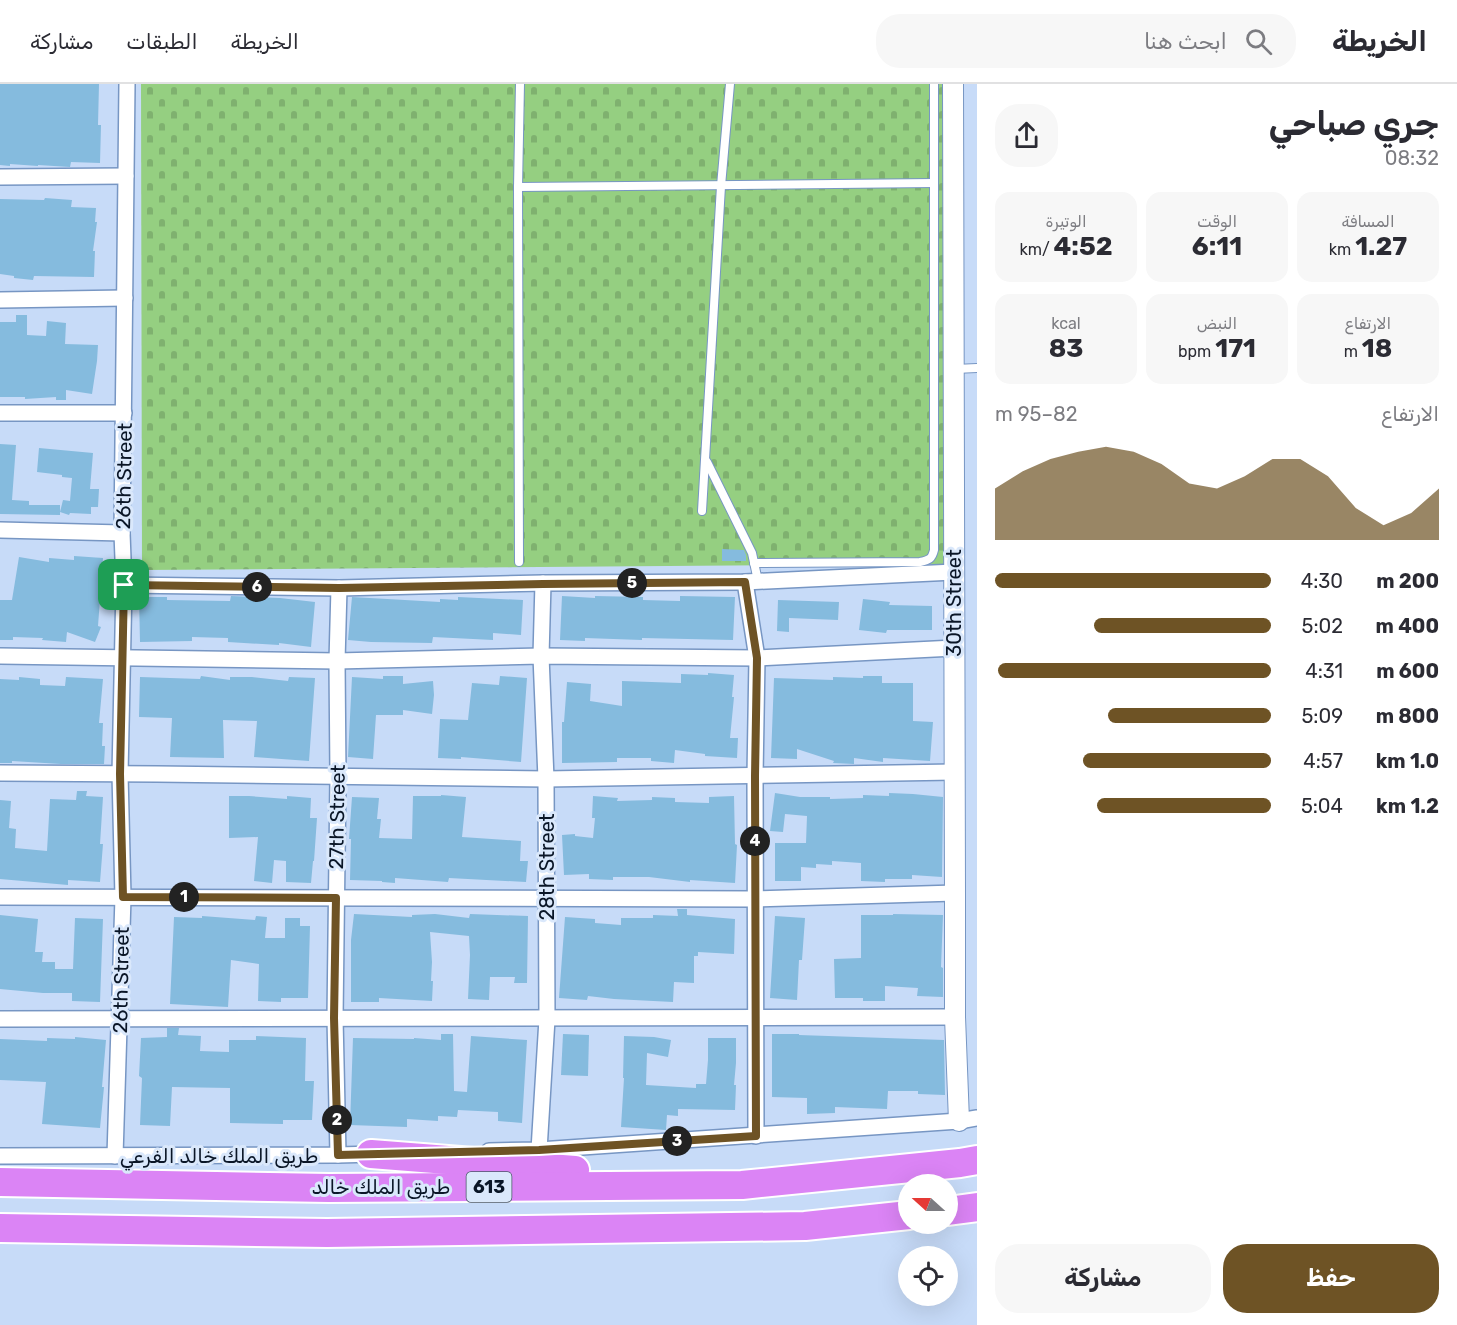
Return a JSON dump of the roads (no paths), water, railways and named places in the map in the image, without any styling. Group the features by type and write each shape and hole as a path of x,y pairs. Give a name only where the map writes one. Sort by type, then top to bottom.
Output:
{"highway":[{"path":"370,1154 742,1185"},
{"name":"طريق الملك خالد","path":"0,1182 329,1188 742,1185 977,1160"},
{"path":"958,1210 977,1207"},
{"name":"613","path":"0,1228 327,1233 805,1226 898,1216"}],"street":[{"name":"26th Street","path":"115,1156 123,897 120,774 124,585 122,533 127,84"},
{"name":"30th Street","path":"953,84 956,893 954,1017 968,1120"},
{"path":"0,177 126,177"},
{"path":"0,300 125,298"},
{"path":"0,413 124,413"},
{"path":"0,530 122,533"},
{"path":"124,585 339,588 752,581 954,572"},
{"path":"752,581 757,658 756,1136"},
{"name":"28th Street","path":"539,1150 547,1019 543,584"},
{"name":"27th Street","path":"338,1155 334,1018 339,588"},
{"path":"0,656 122,656 337,661 542,656 757,658 954,648"},
{"path":"0,773 546,779 954,772"},
{"path":"0,897 756,899 956,893"},
{"path":"0,1019 954,1017"},
{"name":"طريق الملك خالد الفرعي","path":"0,1156 338,1155 539,1150 968,1120"}],"lane":[{"path":"519,562 520,84"},
{"path":"702,511 721,186 730,84"},
{"path":"754,563 920,562 929,560 933,556 934,84"},
{"path":"518,187 934,183"},
{"path":"954,369 977,368"},
{"path":"705,459 752,553 754,563 752,581"}]}
